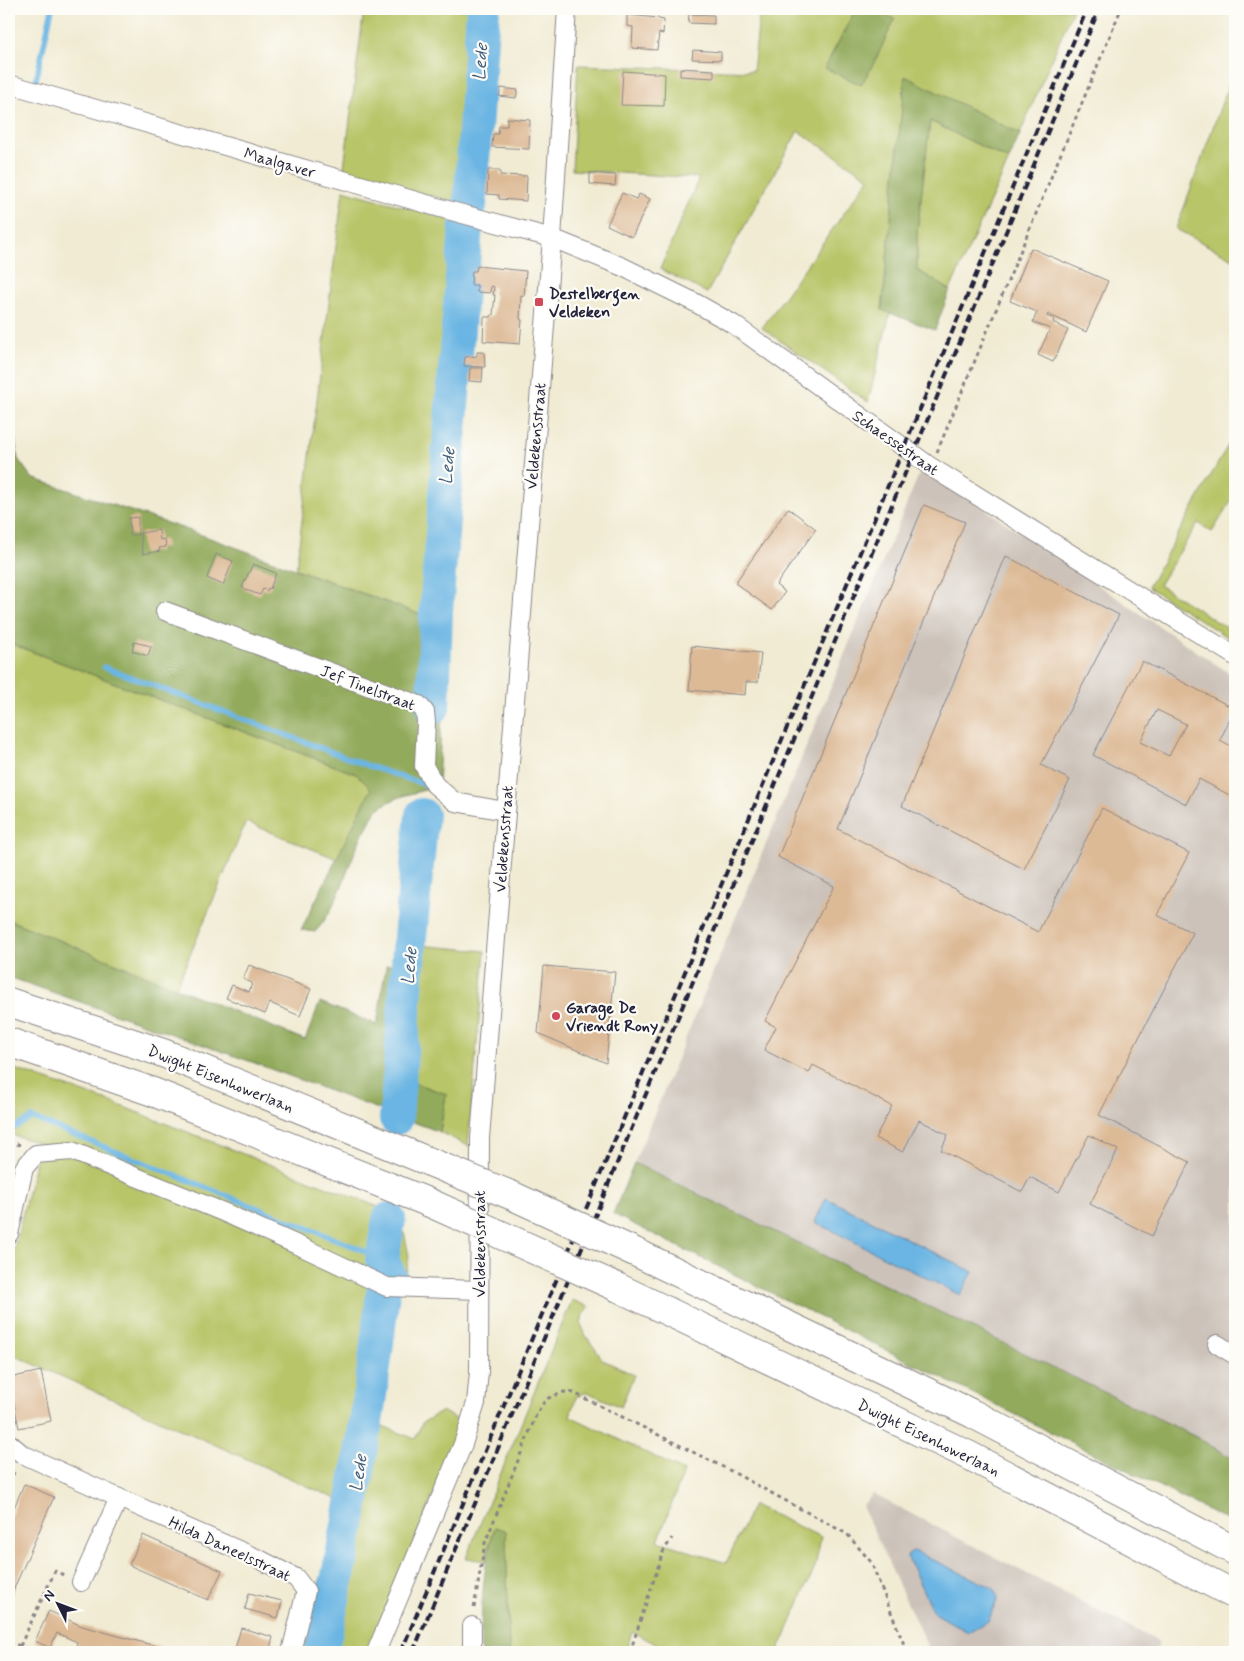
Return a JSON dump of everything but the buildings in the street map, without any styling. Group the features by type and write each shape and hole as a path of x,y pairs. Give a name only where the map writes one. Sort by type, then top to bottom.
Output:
{"highway":[{"name":"Dwight Eisenhowerlaan","path":"9,1002 163,1053 513,1196 635,1252 973,1414 1235,1551"},
{"name":"Dwight Eisenhowerlaan","path":"9,1042 153,1092 430,1203 619,1288 968,1455 1235,1595"}],"street":[{"name":"Veldekensstraat","path":"376,1652 463,1444 476,1403 479,1372 480,1138 552,238 567,9"},
{"name":"Maalgaver","path":"9,84 444,209 552,238"},
{"name":"Schaessestraat","path":"552,238 623,267 694,302 733,324 931,467 1235,656"},
{"name":"Jef Tinelstraat","path":"165,611 419,705 425,712 426,722 424,766 435,784 455,802 505,811"},
{"path":"9,1234 24,1168 36,1154 72,1151 232,1216 388,1287 479,1290"},
{"path":"1217,1344 1235,1355"},
{"name":"Hilda Daneelsstraat","path":"9,1444 22,1454 261,1560 296,1578 306,1591 291,1652"},
{"path":"81,1582 119,1498"},
{"path":"472,1626 472,1652"}],"path":[{"path":"931,467 1121,9"},
{"path":"472,1626 484,1543 522,1446 537,1413 546,1399 564,1392 574,1393 729,1470 847,1534 871,1562 907,1652"},
{"path":"630,1652 663,1552 672,1538"},
{"path":"20,1646 55,1571 81,1582"},
{"path":"9,1641 33,1652"}],"shaded area":[{"path":"922,467 1235,677 1235,1460 1196,1437 634,1163"},
{"path":"873,1494 1159,1642 1156,1652 930,1652 862,1506"}],"green space":[{"path":"364,9 491,9 477,207 343,175"},
{"path":"760,9 856,9 825,67 895,19 868,9 1073,9 1020,134 905,77 882,310 890,313 868,402 762,328 869,178 798,131 707,293 660,269 699,178 572,170 578,65 753,71"},
{"path":"856,9 868,9 895,19 861,85 825,68"},
{"path":"1235,67 1235,260 1176,229"},
{"path":"905,76 1020,134 1009,160 930,121 917,232 917,270 950,290 935,330 882,310"},
{"path":"930,121 1009,160 950,290 917,270 917,232"},
{"path":"343,190 481,228 446,624 296,569"},
{"path":"9,403 18,459 32,478 188,530 446,624 438,787 390,801 376,812 354,853 332,908 315,932 301,930 371,789 356,774 9,643"},
{"path":"1235,433 1235,495 1212,532 1198,523 1159,585 1235,633 1235,642 1148,587"},
{"path":"9,643 356,774 372,789 337,859 246,822 176,988 9,920"},
{"path":"9,920 305,1040 320,1002 377,1025 386,965 415,965 402,1079 446,1094 440,1132 249,1061 9,977"},
{"path":"418,945 485,951 468,1146 440,1132 446,1094 402,1079"},
{"path":"9,1067 111,1102 381,1208 401,1218 409,1256 405,1280 351,1413 415,1439 422,1423 442,1411 458,1420 459,1432 369,1652 298,1652 312,1600 350,1505 9,1353 9,1270 40,1143 9,1134"},
{"path":"634,1163 1196,1437 1235,1460 1235,1524 613,1214"},
{"path":"572,1300 590,1307 583,1314 581,1324 586,1336 603,1360 634,1375 621,1407 587,1392 576,1397 570,1416 684,1471 658,1541 726,1563 753,1505 821,1537 815,1567 778,1652 672,1652 632,1632 625,1652 509,1652 506,1531 495,1527 487,1551 486,1561 466,1558"},
{"path":"495,1527 506,1531 509,1652 481,1652 485,1573"}],"water":[{"path":"826,1198 973,1272 960,1295 815,1222"},
{"path":"914,1551 993,1588 998,1598 988,1621 968,1632 933,1612 907,1556"}],"waterway":[{"path":"36,80 52,9"},
{"name":"Lede","path":"470,205 483,9"},
{"name":"Lede","path":"433,707 436,612 466,226"},
{"path":"104,667 369,766 426,785"},
{"name":"Lede","path":"396,1118 410,937 422,815"},
{"path":"12,1129 32,1118 360,1249 382,1260"},
{"name":"Lede","path":"389,1219 382,1260 390,1277"},
{"name":"Lede","path":"321,1652 358,1474 383,1292"}],"railway":[{"path":"401,1652 1087,9"},
{"path":"413,1652 1099,9"}],"place":[{"name":"Destelbergen Veldeken","path":"539,302"},
{"name":"Garage De Vriendt Rony","path":"556,1016"}]}
